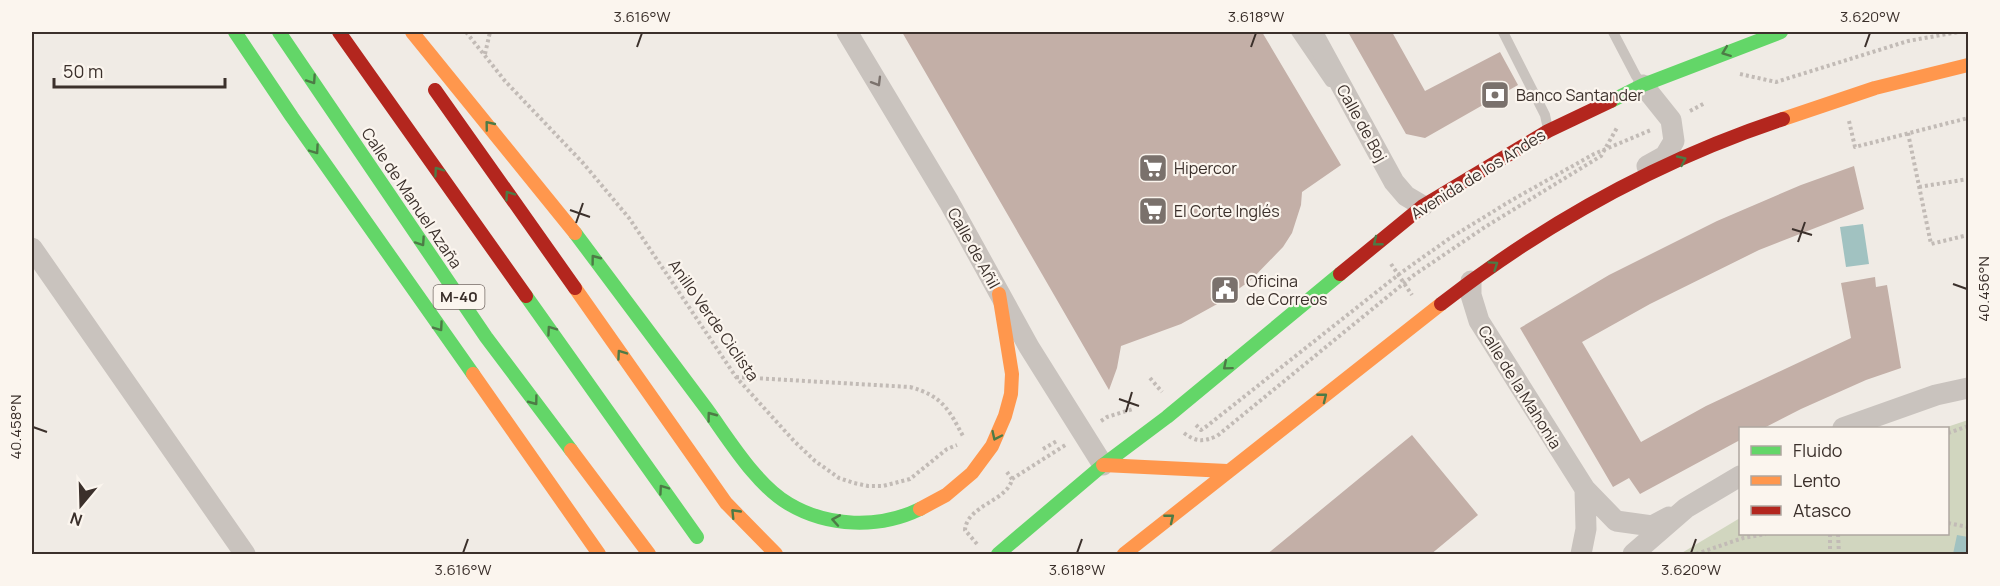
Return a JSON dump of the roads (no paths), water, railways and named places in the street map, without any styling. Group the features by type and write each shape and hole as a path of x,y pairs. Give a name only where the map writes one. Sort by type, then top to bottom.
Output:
{"main road":[{"path":"235,32 599,555"},
{"name":"Calle de Manuel Azaña","path":"279,32 486,338 649,555"},
{"path":"339,32 697,537"},
{"path":"412,32 565,219 746,462 764,483 789,504 820,517 852,523 883,521 912,513 940,500 966,480 986,455 1004,418 1012,380 999,294"},
{"name":"Avenida de los Andes","path":"998,555 1103,465 1167,417 1423,206 1548,131 1643,85 1781,32"},
{"path":"1124,555 1227,471 1472,281 1538,235 1603,196 1722,141 1875,88 1968,65"},
{"path":"425,76 726,503 776,555"},
{"path":"1103,465 1227,471"}],"street":[{"name":"Calle de Añil","path":"847,32 949,202 1029,347 1103,465"},
{"name":"Calle de Boj","path":"1312,32 1394,182 1406,196 1423,206"},
{"path":"1603,196 1614,184 1665,156 1674,141 1671,120 1643,85"},
{"path":"32,248 245,555"},
{"name":"Calle de la Mahonia","path":"1472,281 1474,308 1479,321 1585,489 1616,521 1652,526 1686,508"},
{"path":"1848,427 1936,395 1968,388"},
{"path":"1633,555 1686,508 1739,477"},
{"path":"1581,555 1586,529 1585,489"}],"lane":[{"path":"1296,32 1323,74 1360,120"},
{"path":"1503,32 1545,115 1548,131"},
{"path":"1613,32 1643,85"}],"water":[{"path":"1863,224 1869,264 1846,267 1840,227"},
{"path":"1957,535 1968,537 1968,554 1953,554"}],"place":[{"name":"Banco Santander","path":"1495,95"},
{"name":"Hipercor","path":"1153,168"},
{"name":"El Corte Inglés","path":"1153,211"},
{"name":"Oficina de Correos","path":"1225,290"}]}
